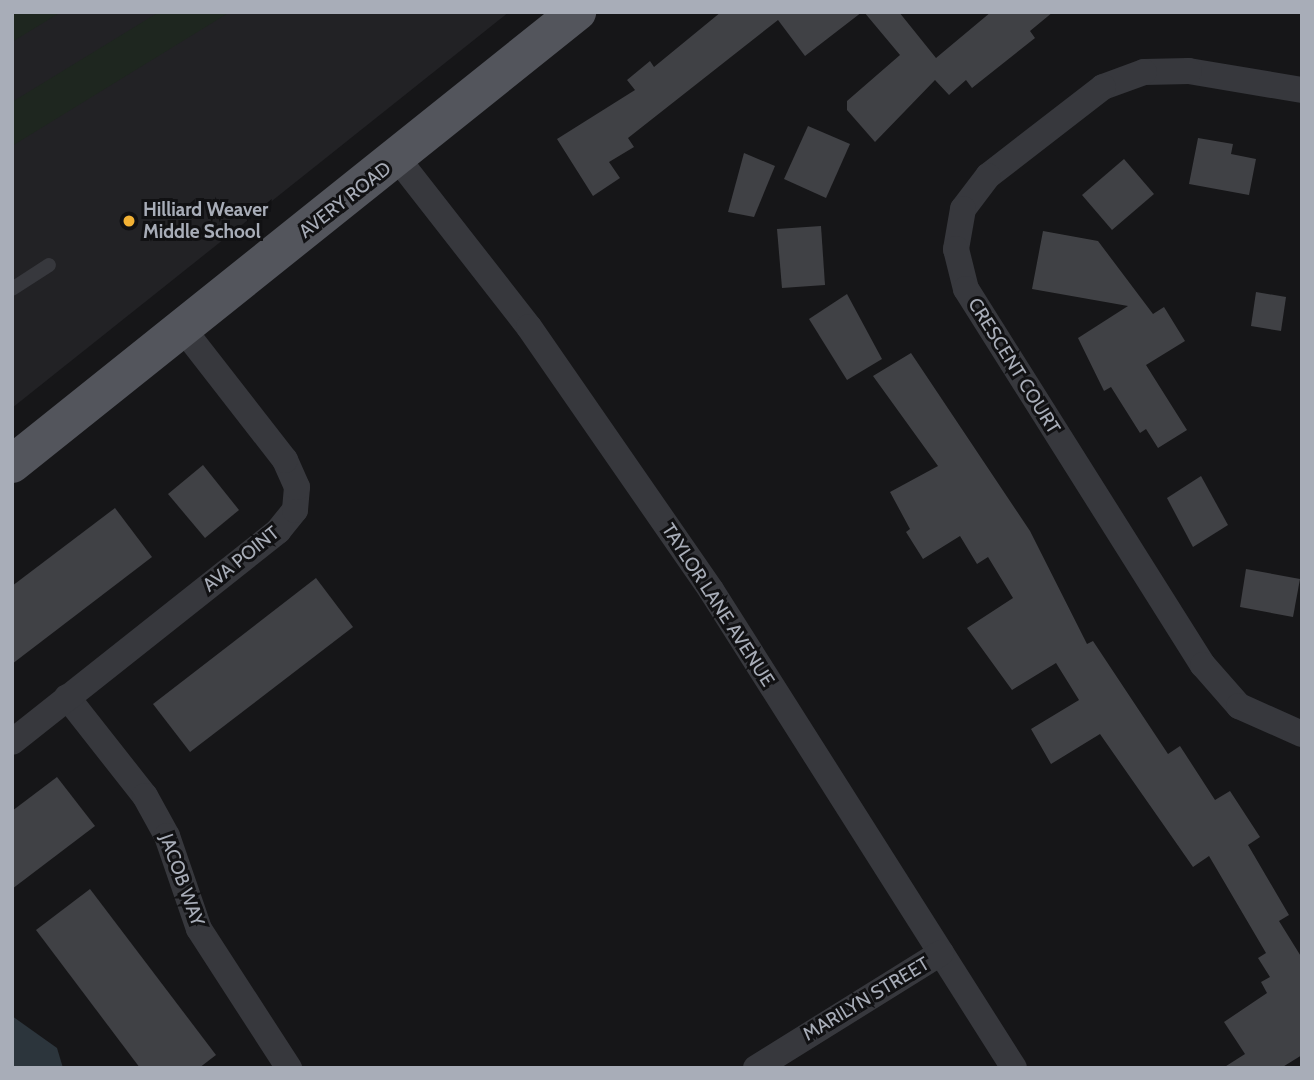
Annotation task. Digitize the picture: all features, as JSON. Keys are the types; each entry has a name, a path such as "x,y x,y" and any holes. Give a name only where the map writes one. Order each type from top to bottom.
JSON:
{"main road":[{"name":"AVERY ROAD","path":"12,464 577,12"}],"street":[{"name":"CRESCENT COURT","path":"1302,90 1189,71 1144,72 1103,88 988,176 964,209 956,249 966,289 1203,665 1239,706 1302,734"},
{"name":"TAYLOR LANE AVENUE","path":"397,158 529,327 711,590 1014,1068"},
{"name":"AVA POINT","path":"12,742 278,531 295,510 297,487 285,460 183,329"},
{"name":"JACOB WAY","path":"68,697 145,796 167,836 198,929 289,1068"},
{"name":"MARILYN STREET","path":"757,1068 941,953"}],"lane":[{"path":"12,289 49,265"}],"shaded area":[{"name":"Hilliard Weaver Middle School","path":"12,12 509,12 12,408"},
{"path":"12,12 61,12 12,42"},
{"path":"159,12 230,12 12,146 12,102"},
{"path":"12,1016 57,1048 63,1068 12,1068"}],"building":[{"path":"721,12 862,12 805,56 778,20 628,138 634,147 609,162 620,178 593,196 557,139 635,90 627,80 650,61 654,67"},
{"path":"864,12 899,12 936,58 991,12 1053,12 1030,31 1035,38 972,88 966,80 949,95 935,80 875,142 847,110 847,101 900,55"},
{"path":"808,126 850,144 826,198 784,179"},
{"path":"1198,138 1233,144 1231,154 1256,159 1249,195 1189,184"},
{"path":"744,153 775,166 754,217 728,212"},
{"path":"1124,159 1154,194 1112,230 1082,195"},
{"path":"821,226 825,285 782,288 777,229"},
{"path":"1043,231 1098,241 1153,314 1164,307 1185,341 1146,365 1187,430 1158,448 1146,429 1140,433 1111,387 1104,391 1078,338 1128,306 1032,289"},
{"path":"1256,292 1286,297 1281,331 1251,326"},
{"path":"847,294 882,359 847,380 809,319"},
{"path":"911,353 1030,531 1087,644 1093,641 1168,754 1180,746 1215,800 1230,791 1260,837 1248,845 1289,915 1279,921 1302,958 1302,1055 1281,1068 1223,1068 1245,1054 1224,1022 1267,993 1261,982 1270,977 1258,958 1266,953 1209,856 1193,867 1100,734 1051,764 1031,729 1079,700 1056,663 1012,690 967,628 1013,598 988,557 977,564 960,536 923,559 906,532 910,529 890,492 938,466 873,376"},
{"path":"203,465 239,510 205,538 168,494"},
{"path":"1201,476 1228,525 1193,547 1167,498"},
{"path":"115,508 152,557 12,664 12,586"},
{"path":"1246,569 1300,579 1293,617 1240,607"},
{"path":"316,578 353,627 190,752 153,704"},
{"path":"57,777 95,826 12,889 12,811"},
{"path":"90,889 216,1055 199,1068 140,1068 36,930"}],"place":[{"name":"Hilliard Weaver Middle School","path":"129,221"}]}
